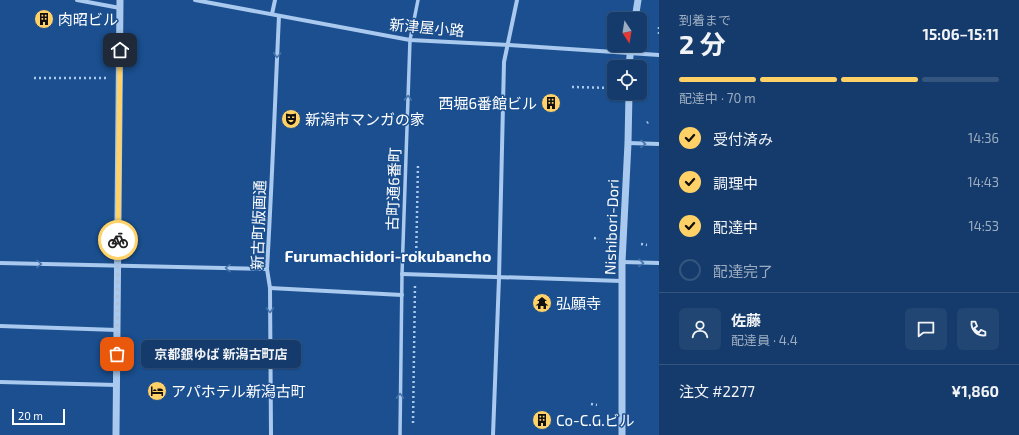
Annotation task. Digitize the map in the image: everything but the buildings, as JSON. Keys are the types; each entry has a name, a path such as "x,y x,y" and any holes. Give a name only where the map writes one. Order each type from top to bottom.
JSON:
{"street":[{"path":"77,0 120,8"},
{"path":"116,435 120,0"},
{"name":"新津屋小路","path":"195,0 410,40 659,55"},
{"path":"272,14 275,0"},
{"name":"古町通6番町","path":"400,435 402,274 410,40 418,0"},
{"path":"493,435 499,278 504,62 509,45 517,0"},
{"path":"636,12 638,0"},
{"name":"新古町版画通","path":"271,435 270,288 267,269 275,132 279,16"},
{"path":"630,54 630,60"},
{"name":"Nishibori-Dori","path":"622,435 622,262 629,100"},
{"path":"628,143 659,144"},
{"path":"622,262 659,263"},
{"path":"0,263 267,269"},
{"path":"402,274 622,281"},
{"path":"270,288 402,295"},
{"path":"0,326 117,330"},
{"path":"0,382 117,385"}],"path":[{"path":"659,27 659,34"},
{"path":"34,78 120,78"},
{"path":"572,88 607,88"},
{"path":"412,427 418,164"},
{"path":"594,238 599,239"},
{"path":"641,244 647,244"},
{"path":"591,404 597,405"}],"way so far":[{"path":"117,354 118,240"}],"place":[{"name":"肉昭ビル","path":"44,19"},
{"name":"西堀6番館ビル","path":"551,103"},
{"name":"新潟市マンガの家","path":"291,119"},
{"name":"弘願寺","path":"542,303"},
{"name":"京都銀ゆば 新潟古町店","path":"117,354"},
{"name":"アパホテル新潟古町","path":"157,391"},
{"name":"Co-C.G.ビル","path":"542,420"}],"district":[{"name":"Furumachidori-rokubancho","path":"388,255"}],"route":[{"path":"118,240 120,50"}]}
